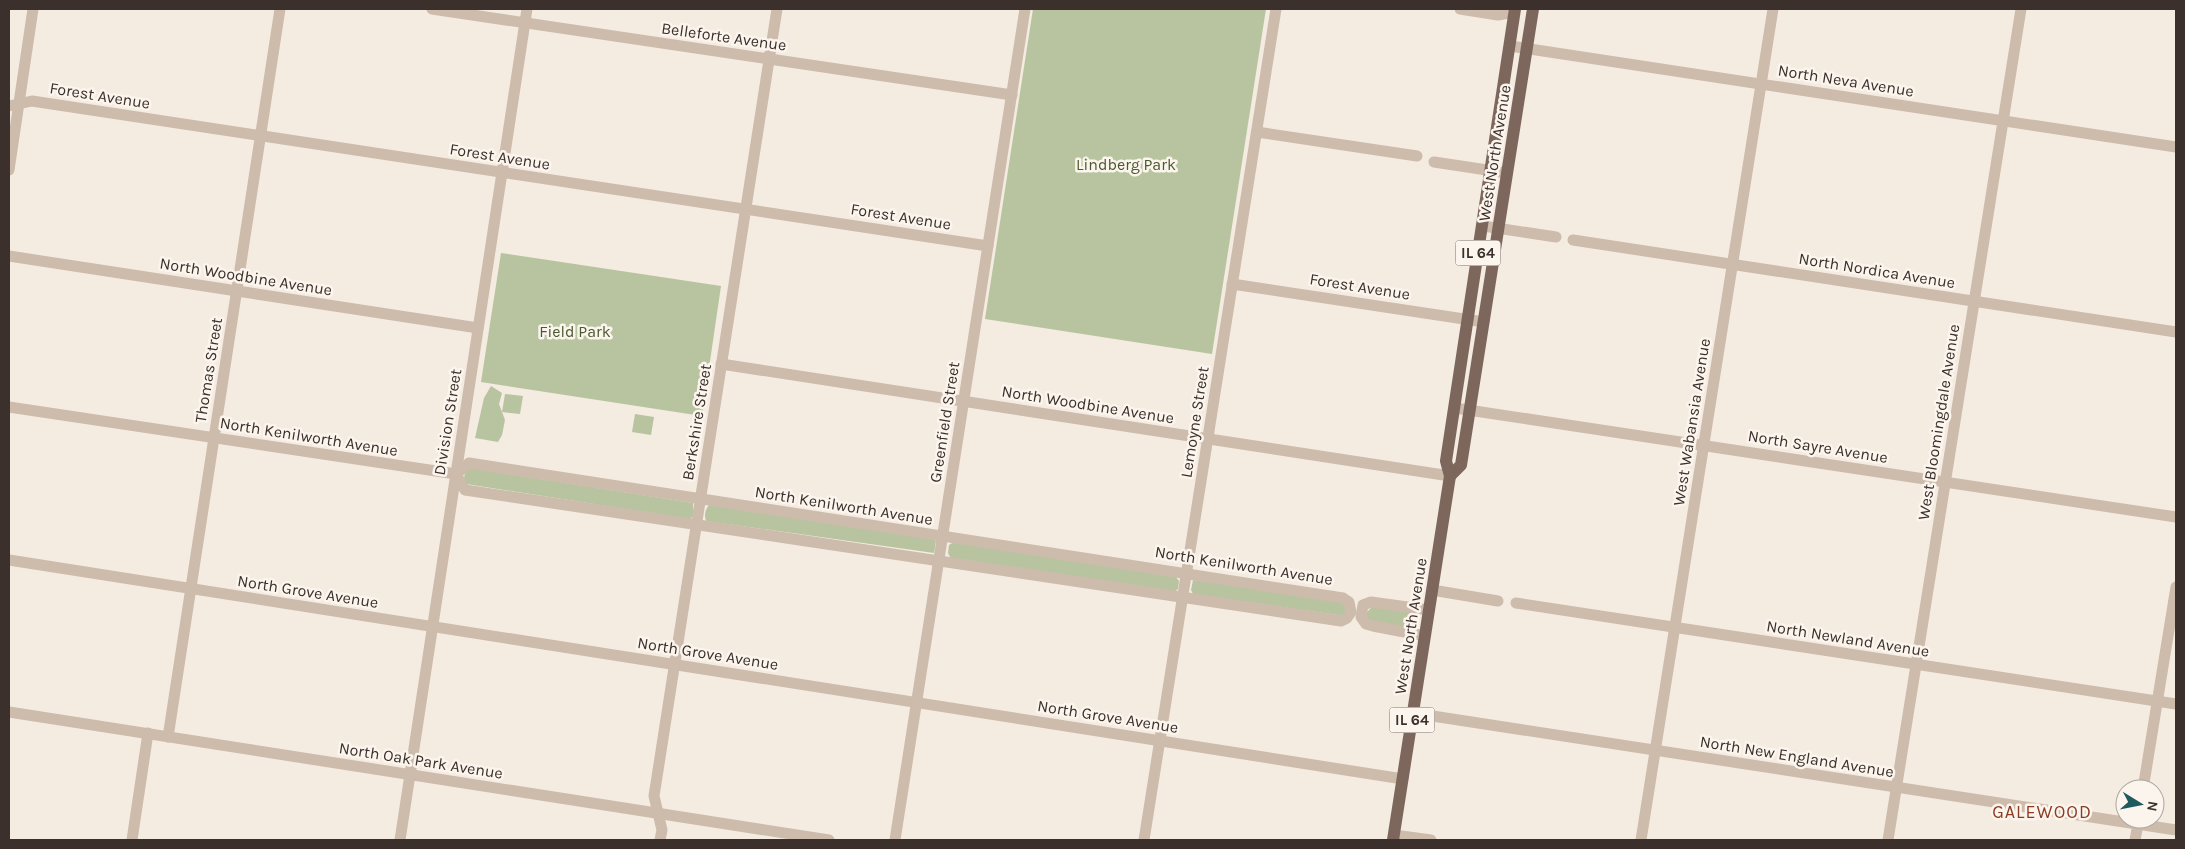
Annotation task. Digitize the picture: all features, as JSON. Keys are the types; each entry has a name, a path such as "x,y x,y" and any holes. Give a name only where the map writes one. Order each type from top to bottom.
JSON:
{"main road":[{"name":"West North Avenue","path":"1450,476 1461,465 1533,9"},
{"name":"West North Avenue","path":"1394,837 1450,476 1446,461 1514,15"}],"street":[{"path":"9,170 14,105 33,9"},
{"name":"Thomas Street","path":"168,736 280,9"},
{"name":"Belleforte Avenue","path":"432,9 1012,95"},
{"name":"Division Street","path":"400,840 527,9"},
{"name":"Berkshire Street","path":"660,840 662,830 654,796 777,9"},
{"name":"Greenfield Street","path":"895,840 1026,9"},
{"name":"Lemoyne Street","path":"1144,840 1276,9"},
{"path":"1460,9 1498,15 1514,15"},
{"name":"West Wabansia Avenue","path":"1641,840 1773,9"},
{"name":"West Bloomingdale Avenue","path":"1888,840 2021,9"},
{"name":"North Neva Avenue","path":"1510,46 2176,146"},
{"name":"Forest Avenue","path":"14,105 32,101 988,246"},
{"path":"1257,132 1417,156"},
{"path":"1434,162 1507,173"},
{"path":"1482,226 1556,237"},
{"name":"North Nordica Avenue","path":"1573,240 2176,332"},
{"name":"North Woodbine Avenue","path":"9,256 478,328"},
{"name":"Forest Avenue","path":"1232,284 1484,322"},
{"name":"North Woodbine Avenue","path":"721,364 1450,476"},
{"name":"North Kenilworth Avenue","path":"9,407 456,474 470,463 1186,572 1343,598 1349,602 1351,612 1347,618 1341,621 465,490 456,474"},
{"name":"North Sayre Avenue","path":"1455,408 2176,517"},
{"name":"North Grove Avenue","path":"9,560 1403,779"},
{"path":"2145,779 2176,587"},
{"path":"1432,590 1498,601"},
{"path":"1425,636 1366,624 1361,617 1363,605 1371,602 1429,610"},
{"name":"North Newland Avenue","path":"1516,603 2176,704"},
{"name":"North Oak Park Avenue","path":"9,712 829,840"},
{"name":"North New England Avenue","path":"1413,713 2115,819"},
{"path":"132,840 148,734"},
{"path":"1394,837 1431,840"}],"green space":[{"name":"Lindberg Park","path":"1033,9 1266,9 1212,354 985,319"},
{"name":"Field Park","path":"501,253 721,286 702,416 481,382"},
{"path":"491,386 502,393 499,404 505,420 502,435 498,442 475,438 484,398"},
{"path":"505,394 523,396 520,414 502,412"},
{"path":"635,414 654,417 651,435 632,432"},
{"path":"469,468 693,503 693,516 690,519 466,484 464,479 465,471"},
{"path":"709,505 933,539 936,541 934,553 706,521 705,513"},
{"path":"954,542 1175,576 1179,581 1178,589 1174,592 951,559 948,553 949,545"},
{"path":"1193,580 1343,601 1347,605 1344,616 1193,594 1191,590"},
{"path":"1373,606 1412,612 1417,615 1416,624 1409,630 1368,620 1366,613"}],"district":[{"name":"GALEWOOD","path":"2042,812"}]}
